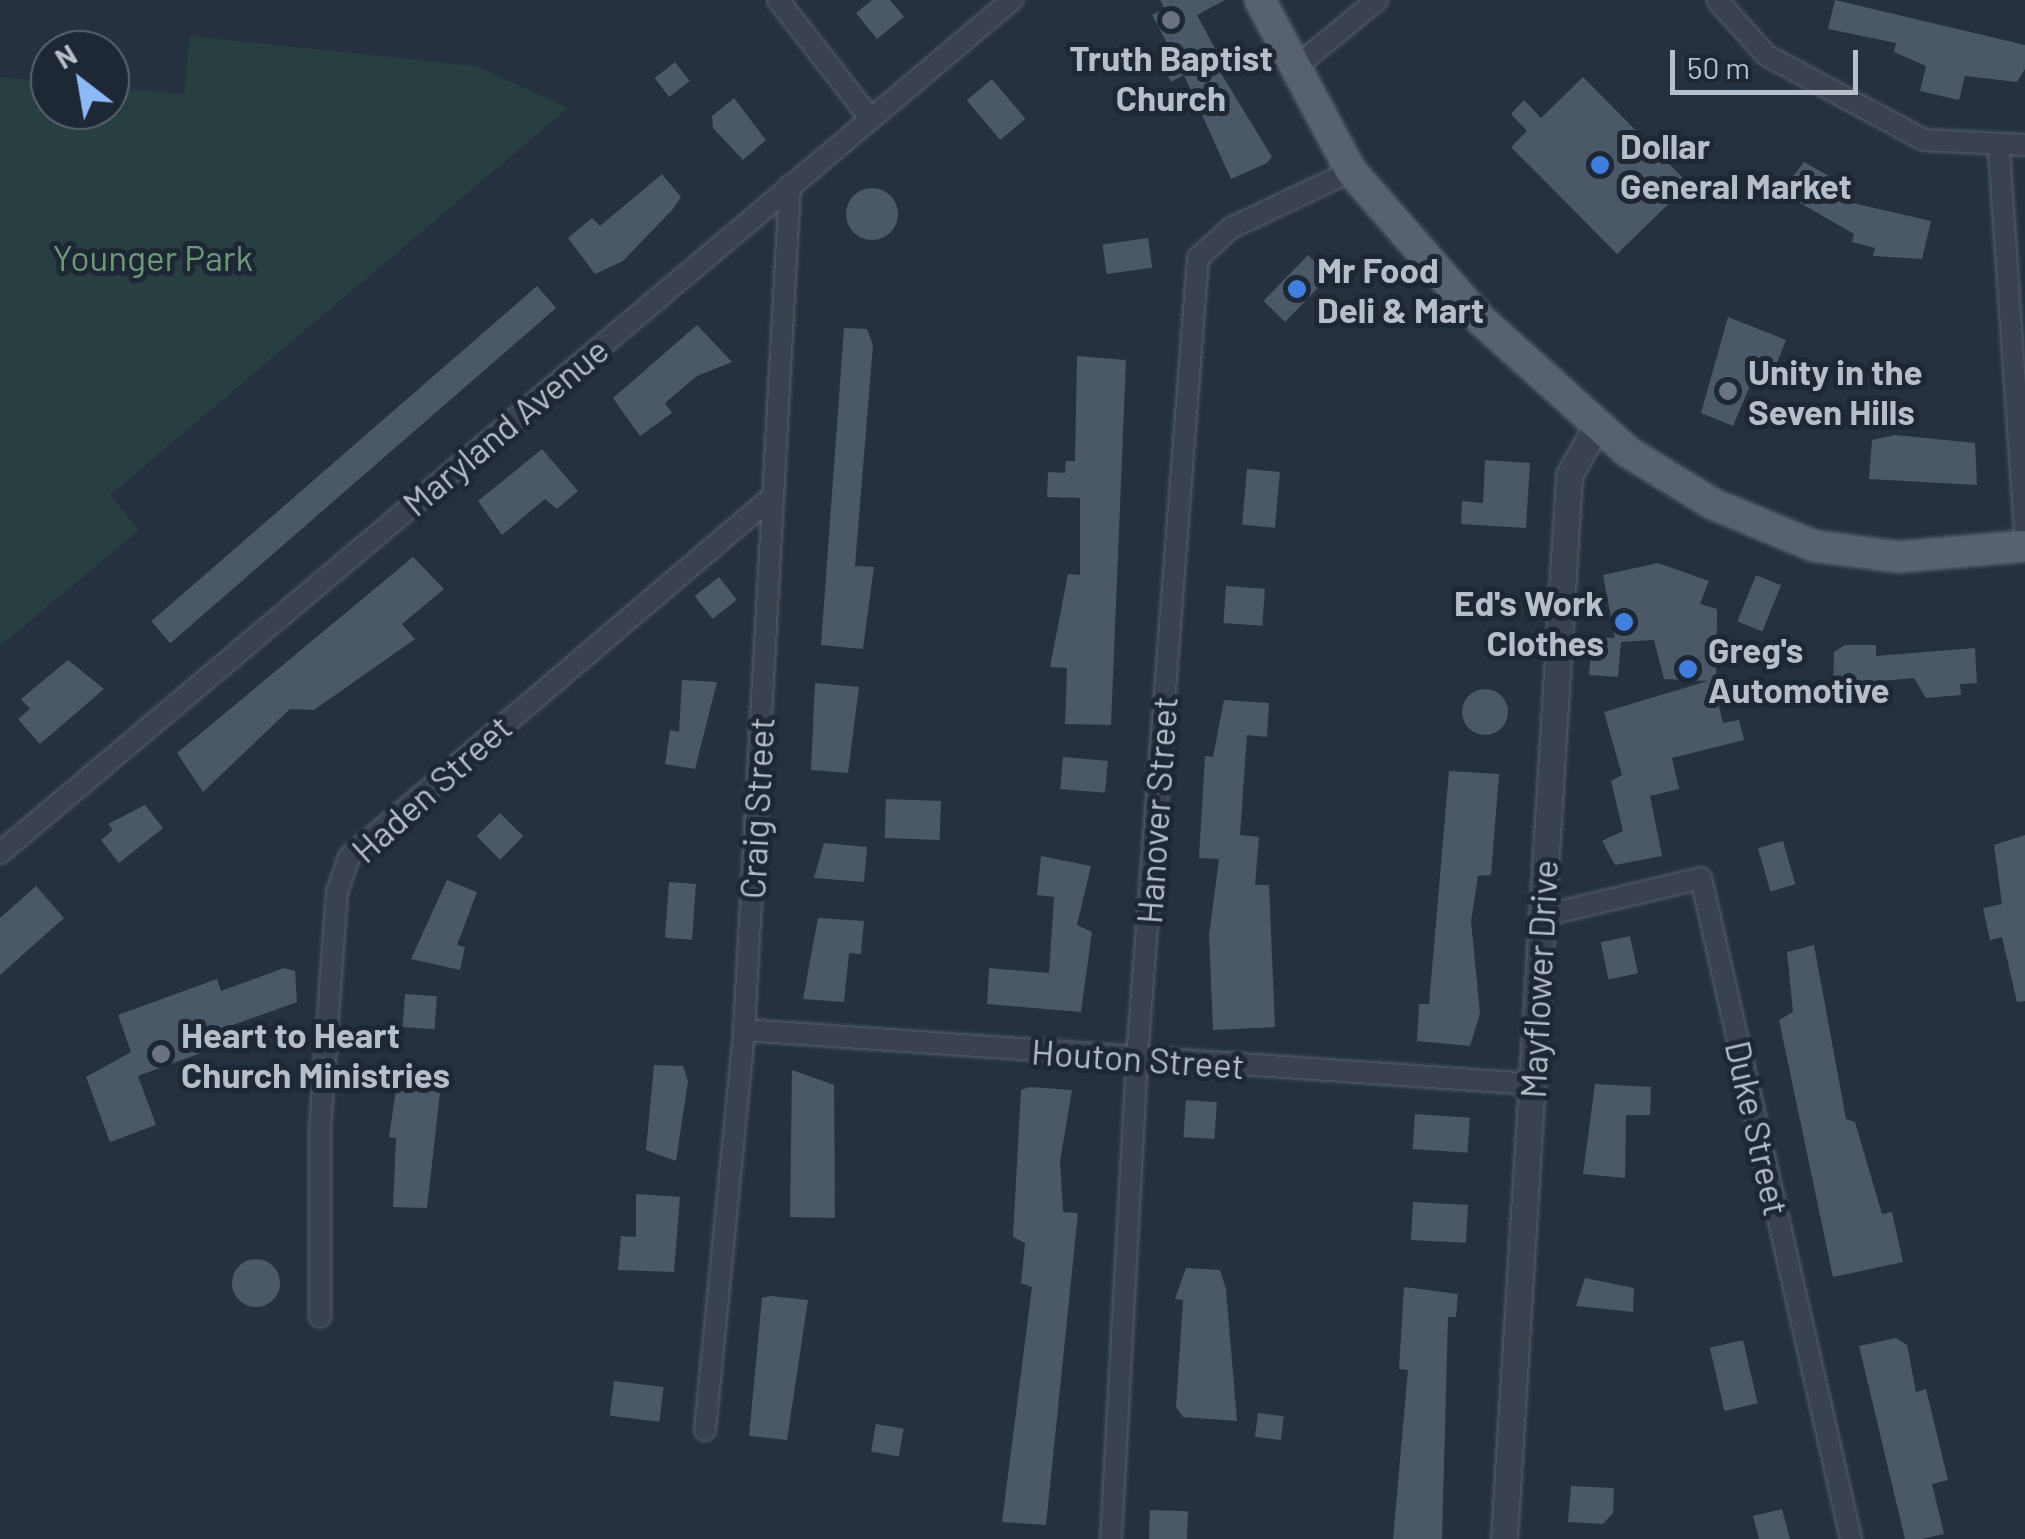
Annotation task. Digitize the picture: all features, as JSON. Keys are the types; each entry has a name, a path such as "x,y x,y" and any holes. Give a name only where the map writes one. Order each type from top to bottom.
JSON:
{"main road":[{"path":"1260,0 1351,171 1481,320 1596,427 1713,504 1814,546 1946,557 2025,546"}],"street":[{"path":"778,0 870,118"},
{"name":"Maryland Avenue","path":"0,853 1012,0"},
{"path":"1297,66 1377,0"},
{"path":"1716,0 1766,54 1842,101 1924,140 1999,150 2025,145"},
{"path":"1999,150 2025,536"},
{"name":"Hanover Street","path":"1111,1539 1136,1058 1198,258 1231,228 1351,171"},
{"name":"Craig Street","path":"705,1430 744,1030 790,185"},
{"name":"Mayflower Drive","path":"1504,1539 1569,475 1596,427"},
{"name":"Haden Street","path":"320,1317 320,1129 338,892 349,857 773,496"},
{"name":"Duke Street","path":"1542,916 1701,878 1852,1539"},
{"name":"Houton Street","path":"744,1030 1532,1084"}],"green space":[{"name":"Younger Park","path":"190,36 476,66 568,108 110,495 139,530 0,646 0,77 30,80 30,130 130,130 130,89 184,94"}],"building":[{"path":"872,0 890,0 904,17 877,39 856,13"},
{"path":"1160,0 1225,0 1197,15 1218,54 1211,57 1272,157 1267,163 1231,179 1184,75 1171,82 1160,61 1167,43 1152,15 1165,9"},
{"path":"1835,0 2025,45 2025,69 2017,82 1965,76 1959,100 1920,91 1926,66 1894,52 1896,43 1828,29"},
{"path":"675,62 690,81 669,97 655,78"},
{"name":"Dollar General Market","path":"1583,77 1689,184 1617,254 1511,147 1527,131 1511,114 1524,100 1541,118"},
{"path":"992,79 1025,119 1000,140 967,100"},
{"path":"734,98 766,140 743,160 713,128 712,116"},
{"path":"1804,162 1843,184 1835,199 1931,221 1922,259 1873,256 1875,248 1852,242 1854,234 1781,192"},
{"path":"662,174 681,197 673,209 623,261 595,274 568,238 592,218 600,226"},
{"path":"872,188 891,195 898,214 891,233 872,240 853,233 846,214 853,195"},
{"path":"1148,238 1152,268 1107,274 1102,244"},
{"name":"Mr Food Deli & Mart","path":"1308,255 1330,276 1285,322 1264,301"},
{"path":"537,286 556,308 170,643 151,621"},
{"name":"Unity in the Seven Hills","path":"1728,317 1786,340 1774,370 1759,364 1733,426 1701,413"},
{"path":"697,325 732,362 697,376 665,403 672,413 640,436 613,398"},
{"path":"844,328 867,329 873,345 855,566 874,567 863,649 821,645"},
{"path":"1077,356 1126,360 1111,725 1065,724 1067,668 1050,667 1068,574 1080,575 1080,498 1047,497 1048,472 1065,473 1066,461 1075,461"},
{"path":"1895,435 1975,443 1977,485 1869,479 1872,440"},
{"path":"542,449 578,491 557,509 545,499 502,535 478,501"},
{"path":"1485,460 1530,463 1526,528 1461,524 1462,501 1483,503"},
{"path":"1247,469 1280,472 1275,528 1242,525"},
{"path":"413,557 444,589 402,624 415,639 314,710 290,709 203,792 177,753"},
{"path":"1658,563 1709,581 1700,604 1717,609 1716,694 1723,723 1739,720 1744,740 1672,758 1679,789 1650,796 1662,856 1615,865 1602,841 1623,831 1611,781 1622,775 1604,712 1708,681 1664,679 1654,640 1621,642 1618,677 1589,675 1592,637 1615,638 1603,575"},
{"path":"1756,575 1781,585 1762,631 1737,621"},
{"path":"719,577 737,600 712,619 695,596"},
{"path":"1226,586 1265,589 1262,626 1223,623"},
{"path":"1845,645 1876,645 1876,656 1975,648 1977,683 1960,684 1961,695 1926,698 1914,678 1833,685 1834,652"},
{"path":"68,660 104,689 40,744 18,719 30,709 21,699"},
{"path":"682,680 717,682 695,769 665,764 670,730 679,732"},
{"path":"815,683 859,687 848,773 811,770"},
{"path":"1485,689 1501,696 1508,712 1501,728 1485,735 1469,728 1462,712 1469,696"},
{"path":"1224,700 1269,703 1267,737 1247,735 1240,835 1259,837 1255,885 1269,885 1275,1027 1213,1030 1209,935 1219,859 1199,858 1205,756 1213,757"},
{"path":"1063,757 1108,761 1105,793 1060,789"},
{"path":"1449,771 1499,774 1491,875 1478,876 1471,921 1480,1013 1470,1046 1417,1041 1419,1004 1429,1004"},
{"path":"886,799 941,801 940,840 885,838"},
{"path":"145,805 163,828 119,863 101,840 113,830 108,824"},
{"path":"500,813 523,836 500,860 477,836"},
{"path":"2025,835 2025,1001 2017,1002 2002,937 1990,940 1983,908 2002,904 1994,845"},
{"path":"1783,841 1795,884 1770,891 1758,848"},
{"path":"824,843 867,847 864,882 814,878"},
{"path":"1041,856 1091,866 1077,925 1092,932 1081,1012 987,1004 989,968 1049,973 1054,897 1037,895"},
{"path":"447,880 477,892 457,945 465,947 460,970 411,959"},
{"path":"669,882 696,884 692,940 665,938"},
{"path":"36,886 64,918 0,975 0,918"},
{"path":"818,918 864,921 861,954 849,953 844,1002 803,999"},
{"path":"1630,936 1638,973 1609,979 1601,942"},
{"path":"1814,945 1846,1119 1855,1122 1882,1214 1892,1212 1903,1262 1833,1277 1779,1020 1793,1012 1787,952"},
{"name":"Heart to Heart Church Ministries","path":"284,968 295,971 297,1002 233,1025 239,1039 138,1076 156,1125 110,1142 86,1077 131,1052 118,1015 217,979 221,991"},
{"path":"405,994 437,996 435,1029 403,1027"},
{"path":"654,1065 683,1066 688,1081 676,1161 646,1150"},
{"path":"399,1069 434,1073 441,1084 427,1208 393,1207 396,1138 389,1137"},
{"path":"792,1070 834,1085 835,1218 790,1217"},
{"path":"1595,1084 1651,1087 1650,1115 1626,1115 1625,1178 1583,1174"},
{"path":"1021,1090 1072,1090 1060,1161 1063,1212 1078,1213 1046,1525 1002,1522 1032,1287 1021,1283 1025,1243 1013,1237"},
{"path":"1186,1100 1217,1102 1214,1139 1183,1137"},
{"path":"1415,1114 1470,1118 1467,1153 1413,1149"},
{"path":"636,1194 680,1197 674,1272 618,1270 621,1236 636,1237"},
{"path":"1413,1202 1468,1205 1466,1243 1411,1240"},
{"path":"256,1259 273,1266 280,1283 273,1300 256,1307 239,1300 232,1283 239,1266"},
{"path":"1186,1268 1220,1270 1226,1289 1237,1421 1183,1417 1176,1407 1183,1300 1175,1299"},
{"path":"1585,1278 1634,1288 1633,1312 1576,1306"},
{"path":"1404,1287 1458,1294 1456,1317 1448,1317 1442,1539 1393,1539 1408,1370 1399,1369"},
{"path":"762,1298 808,1300 787,1440 749,1436"},
{"path":"1896,1338 1907,1345 1916,1392 1926,1389 1948,1480 1932,1484 1944,1534 1922,1539 1905,1539 1859,1346"},
{"path":"1743,1340 1758,1403 1724,1411 1710,1348"},
{"path":"614,1381 664,1387 659,1422 610,1416"},
{"path":"1258,1413 1284,1416 1281,1440 1255,1437"},
{"path":"876,1424 904,1429 899,1456 871,1452"},
{"path":"1571,1486 1614,1488 1613,1513 1603,1524 1568,1522"},
{"path":"1782,1509 1790,1539 1759,1539 1753,1516"},
{"path":"1150,1510 1188,1511 1187,1539 1149,1539"}],"place":[{"name":"Truth Baptist Church","path":"1171,20"},
{"name":"Dollar General Market","path":"1600,165"},
{"name":"Mr Food Deli & Mart","path":"1297,289"},
{"name":"Unity in the Seven Hills","path":"1728,391"},
{"name":"Ed's Work Clothes","path":"1624,622"},
{"name":"Greg's Automotive","path":"1688,669"},
{"name":"Heart to Heart Church Ministries","path":"161,1054"}]}
